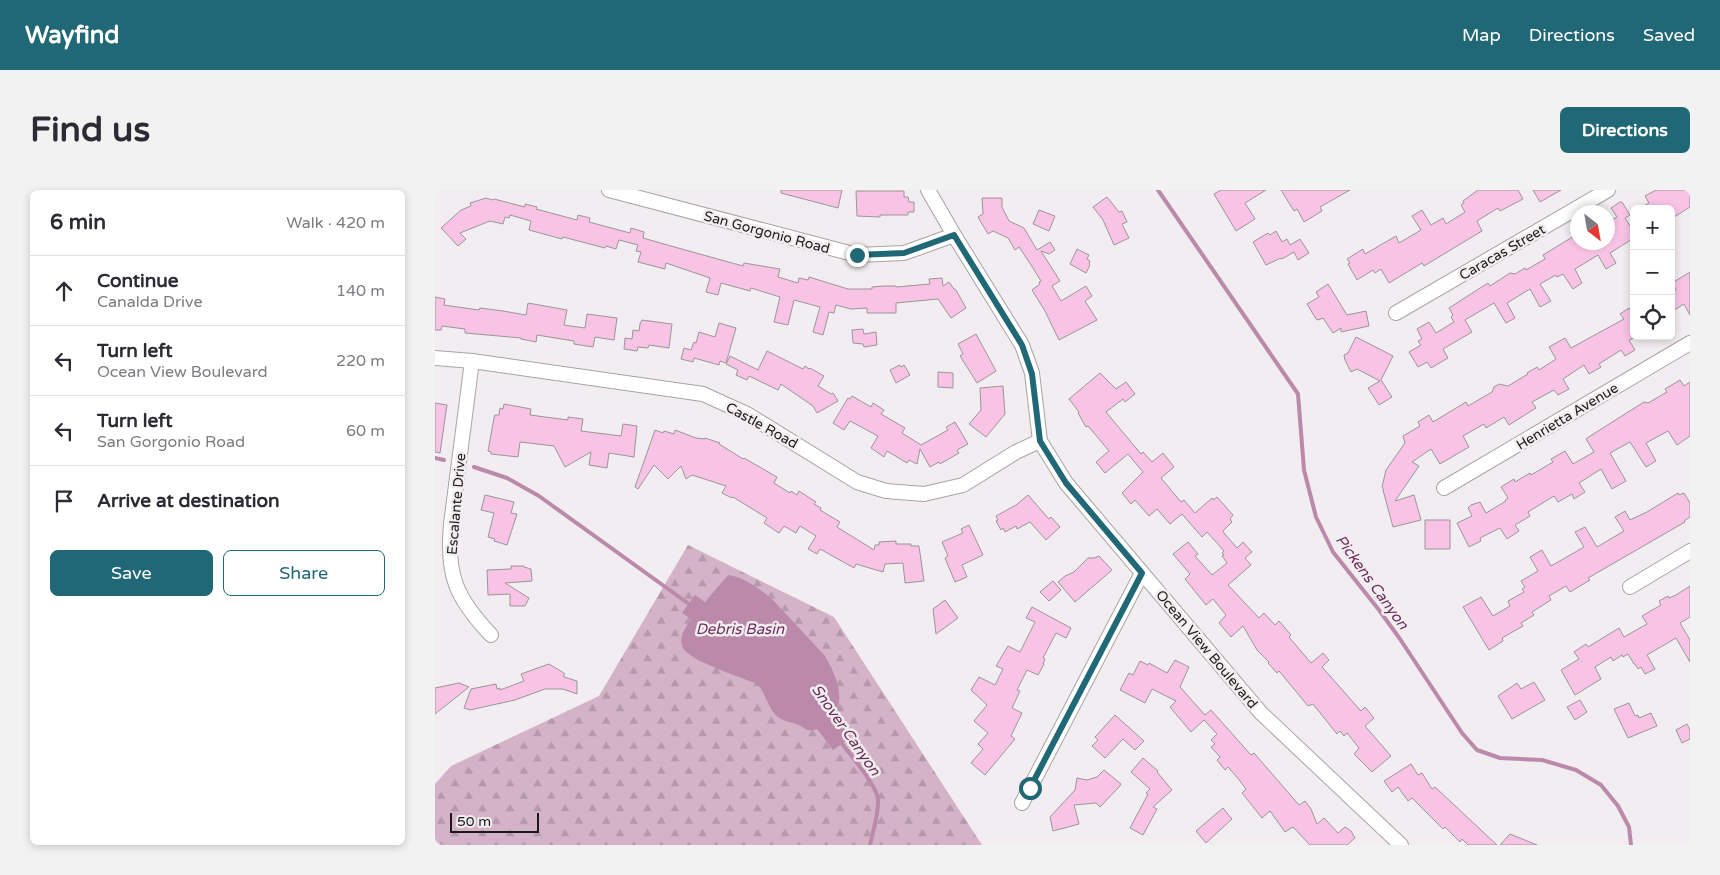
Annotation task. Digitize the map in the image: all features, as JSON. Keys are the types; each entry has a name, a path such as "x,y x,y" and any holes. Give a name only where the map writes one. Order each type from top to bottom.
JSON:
{"street":[{"name":"San Gorgonio Road","path":"609,190 857,255 904,253 954,235"},
{"name":"Ocean View Boulevard","path":"928,190 1022,345 1032,374 1040,441 1066,483 1261,713 1401,845"},
{"name":"Caracas Street","path":"1396,313 1608,190"},
{"name":"Henrietta Avenue","path":"1444,488 1690,343"},
{"name":"Castle Road","path":"435,358 472,361 703,394 747,414 857,482 886,490 923,494 963,485 1017,452 1040,441"},
{"name":"Escalante Drive","path":"472,361 449,543 452,575 457,588 472,615 491,635"},
{"path":"1630,587 1690,551"},
{"path":"1022,804 1142,573"}],"green space":[{"path":"688,545 834,617 982,845 435,845 435,784 451,766 599,696"}],"water":[{"name":"Debris Basin","path":"728,575 746,581 773,600 825,656 838,686 839,701 835,716 851,737 833,750 817,729 808,730 777,716 757,684 705,663 695,658 683,648 682,636 691,619 682,613 695,595 705,602"}],"building":[{"path":"781,190 842,190 838,208 781,193"},
{"path":"1221,190 1266,190 1245,203 1255,219 1236,231 1214,194"},
{"path":"1281,190 1350,190 1320,207 1322,211 1304,222 1297,209 1294,211"},
{"path":"1478,190 1518,190 1523,199 1500,211 1498,208 1477,221 1482,231 1424,266 1422,263 1389,283 1381,269 1375,273 1373,270 1357,280 1347,259 1363,249 1365,254 1396,236 1399,243 1421,230 1412,216 1422,210 1431,225 1443,218 1446,224 1465,212 1461,205 1464,203 1463,201"},
{"path":"1533,190 1561,190 1540,202"},
{"path":"1656,190 1690,190 1690,207 1675,216 1675,205 1646,205 1649,203 1645,196"},
{"path":"856,191 904,191 904,197 908,197 909,202 914,202 914,212 908,212 908,215 880,215 880,217 857,216"},
{"path":"1107,197 1119,212 1122,211 1127,222 1122,224 1129,238 1114,245 1103,220 1093,207"},
{"path":"486,198 525,207 525,204 537,207 536,209 577,220 578,215 590,218 589,222 630,233 631,228 644,232 643,238 743,266 744,263 780,269 778,277 798,283 799,278 808,280 809,277 848,289 872,289 872,287 930,284 929,279 942,278 943,286 949,282 966,308 951,318 938,299 896,303 896,313 867,313 867,308 851,309 836,305 834,313 829,312 823,335 813,332 820,307 794,300 788,325 774,322 780,297 751,288 750,291 721,283 718,295 706,292 710,278 666,263 665,269 638,262 641,252 636,251 638,245 619,240 616,249 563,237 562,239 529,230 531,221 510,215 509,218 505,217 503,224 490,221 460,233 466,239 458,246 441,228 461,210 471,206 470,203"},
{"path":"982,198 1002,198 1002,207 1009,221 1024,228 1037,250 1050,242 1055,250 1049,254 1041,251 1060,281 1052,286 1061,301 1086,286 1092,296 1085,301 1097,320 1059,340 1032,290 1041,281 1031,265 1019,247 1015,250 1008,238 993,231 988,234 978,217 983,214"},
{"path":"1622,202 1630,215 1625,218 1630,226 1630,240 1615,250 1615,218 1617,217 1615,205"},
{"path":"1039,210 1055,216 1049,231 1033,224"},
{"path":"1276,231 1282,242 1287,239 1290,245 1300,239 1309,253 1298,260 1294,252 1266,265 1253,242 1268,233 1270,235"},
{"path":"1570,238 1570,250 1615,250 1610,253 1616,263 1606,269 1598,255 1575,269 1582,283 1573,289 1563,274 1557,277 1556,275 1540,284 1551,301 1540,307 1530,289 1507,303 1515,318 1506,323 1494,303 1465,320 1472,332 1443,349 1448,358 1431,368 1427,362 1418,367 1409,352 1421,345 1418,341 1422,339 1417,329 1429,322 1436,333 1454,322 1449,308 1488,283 1490,286 1510,273 1515,274 1525,268 1526,270 1545,259 1543,255"},
{"path":"1077,249 1089,255 1087,259 1090,261 1090,265 1086,273 1070,264"},
{"path":"1690,272 1690,315 1684,304 1675,310 1675,281"},
{"path":"1328,284 1347,315 1366,311 1369,326 1341,332 1341,328 1333,333 1323,318 1316,319 1307,304 1319,297 1316,292"},
{"path":"435,297 445,299 444,305 526,315 528,303 567,310 564,325 585,328 587,314 617,318 614,340 595,337 593,347 574,344 574,341 537,335 536,342 521,338 465,333 465,329 442,326 441,330 435,330"},
{"path":"1629,308 1630,310 1629,340 1635,350 1625,356 1621,350 1599,364 1601,367 1589,374 1584,365 1563,379 1569,389 1558,395 1554,390 1532,402 1536,408 1509,425 1504,417 1486,428 1484,424 1463,436 1469,447 1440,464 1431,449 1412,462 1419,466 1395,501 1414,495 1421,520 1393,527 1382,487 1386,470 1405,443 1403,436 1420,426 1418,422 1429,415 1433,422 1466,402 1468,406 1492,392 1494,387 1499,384 1508,386 1537,367 1539,370 1556,359 1549,347 1565,338 1571,348 1624,319 1620,314"},
{"path":"642,320 672,324 669,348 649,345 648,348 638,347 637,351 624,349 625,338 632,339 633,330 639,331"},
{"path":"719,323 736,328 726,363 720,361 719,365 694,358 693,362 681,359 684,348 691,350 694,342 696,343 699,332 715,337"},
{"path":"863,329 864,334 876,332 877,345 864,347 863,344 853,343 852,330"},
{"path":"976,334 996,371 977,383 960,356 963,354 958,344"},
{"path":"1356,337 1393,356 1381,380 1392,397 1379,405 1368,388 1380,381 1357,369 1351,372 1345,360 1344,355 1348,353"},
{"path":"767,351 803,369 805,366 824,376 818,386 831,394 833,393 838,401 817,413 813,406 781,384 778,390 749,376 747,380 736,375 738,370 726,364 730,356 758,370"},
{"path":"900,365 901,367 904,365 910,375 896,383 890,370"},
{"path":"938,372 953,373 953,388 938,387"},
{"path":"1100,373 1116,389 1126,382 1135,394 1125,402 1123,399 1106,412 1141,454 1143,452 1152,462 1163,453 1174,467 1161,478 1181,502 1184,500 1195,513 1212,498 1213,500 1217,497 1233,515 1230,519 1232,522 1223,531 1224,533 1237,548 1243,542 1252,552 1245,558 1251,565 1228,585 1259,618 1264,613 1275,625 1279,621 1291,635 1289,637 1311,663 1323,653 1329,660 1322,667 1361,711 1365,707 1374,718 1365,726 1391,756 1372,772 1354,754 1359,748 1347,733 1344,736 1340,731 1337,734 1313,704 1308,706 1279,671 1277,673 1257,650 1243,626 1231,637 1219,623 1226,615 1213,599 1206,605 1185,579 1190,574 1173,554 1188,542 1198,554 1195,556 1212,575 1227,563 1222,556 1224,551 1207,532 1202,537 1182,514 1170,524 1157,509 1149,516 1135,500 1131,504 1122,493 1143,472 1128,454 1105,473 1096,462 1109,451 1088,426 1086,427 1079,412 1069,399"},
{"path":"1680,380 1684,386 1690,382 1690,436 1677,445 1668,431 1646,443 1656,461 1646,467 1630,442 1610,453 1626,481 1612,489 1601,469 1579,483 1585,492 1574,499 1572,494 1558,502 1554,496 1528,512 1530,516 1515,525 1519,531 1507,539 1500,528 1480,538 1481,541 1469,547 1457,523 1472,516 1468,508 1471,505 1480,502 1486,513 1506,501 1508,498 1501,487 1514,479 1515,482 1530,473 1531,475 1553,462 1551,459 1565,451 1573,464 1594,452 1587,438 1644,402 1648,403 1667,392 1665,389"},
{"path":"1003,386 1005,414 986,437 969,424 981,410 980,388"},
{"path":"852,396 871,407 873,403 884,410 881,414 905,428 902,433 921,445 948,430 946,427 955,422 968,444 957,450 959,453 940,464 939,462 930,467 920,449 917,464 909,460 907,463 887,451 884,457 871,448 878,436 850,421 844,430 833,423 848,398 850,399"},
{"path":"435,403 447,405 440,453 435,452"},
{"path":"504,404 531,409 530,415 568,420 568,417 583,419 581,431 621,436 623,424 637,426 634,457 609,453 607,468 589,465 591,452 565,467 554,446 520,442 518,457 491,454 488,451 494,418 495,415 499,415 500,408 503,409"},
{"path":"655,430 674,434 675,430 696,438 705,438 720,443 743,459 777,477 774,483 790,493 791,491 797,495 799,491 816,502 814,504 821,508 820,510 840,522 837,527 874,550 875,545 879,545 879,542 896,541 896,544 919,546 924,581 905,583 903,563 885,564 883,572 856,564 854,568 820,549 817,554 808,549 816,536 800,526 796,533 784,526 779,533 764,523 767,518 733,497 722,493 726,486 692,475 686,479 681,466 668,479 654,465 638,489 635,487"},
{"path":"1678,493 1679,495 1684,493 1690,503 1690,517 1685,522 1588,578 1590,580 1570,592 1566,586 1549,596 1551,600 1532,612 1534,615 1521,623 1523,626 1502,638 1503,641 1489,650 1463,607 1481,597 1493,616 1510,606 1508,601 1524,592 1522,589 1525,587 1521,581 1538,571 1530,557 1542,550 1551,566 1584,547 1575,532 1585,527 1597,547 1624,531 1615,517 1625,511 1630,520"},
{"path":"485,495 514,502 511,513 517,514 507,545 488,537 494,513 481,510"},
{"path":"1028,495 1049,519 1051,517 1060,527 1046,540 1030,522 1017,529 1016,526 1005,532 1003,528 1001,530 996,521 998,520 996,516 1016,505"},
{"path":"1425,520 1450,520 1450,549 1425,549"},
{"path":"969,525 983,555 962,565 967,577 955,582 945,558 948,556 942,542 963,533 961,529"},
{"path":"1099,556 1112,570 1075,602 1058,582 1074,572 1088,558"},
{"path":"511,566 524,566 531,569 532,581 505,583 529,598 525,606 510,606 510,594 488,595 487,570 511,569"},
{"path":"1053,581 1061,590 1049,601 1040,592"},
{"path":"1690,586 1690,617 1680,623 1690,640 1690,662 1676,638 1647,655 1655,669 1645,674 1641,667 1638,669 1628,654 1623,657 1622,655 1613,661 1611,657 1595,667 1601,679 1575,695 1561,670 1579,659 1574,652 1586,644 1588,647 1619,628 1624,637 1647,624 1642,616 1661,605 1659,601 1668,596 1669,598 1676,595"},
{"path":"945,600 958,618 936,634 933,609"},
{"path":"1032,607 1071,628 1066,638 1056,633 1043,658 1045,659 1044,664 1038,675 1027,670 1017,690 1020,691 1012,708 1022,713 1011,736 1015,739 985,775 971,763 983,749 978,744 988,733 974,721 987,705 971,690 979,677 995,685 1003,669 996,666 1008,646 1020,652 1035,622 1026,618"},
{"path":"1175,660 1189,667 1180,687 1205,715 1211,710 1251,755 1254,753 1299,805 1305,801 1311,809 1317,824 1324,818 1338,833 1345,827 1351,831 1355,838 1347,845 1310,845 1293,827 1285,832 1270,811 1262,818 1242,793 1246,789 1240,781 1228,767 1225,770 1217,760 1220,757 1211,747 1215,744 1211,740 1217,734 1204,720 1191,732 1170,707 1176,701 1152,689 1145,703 1120,690 1129,673 1133,675 1140,661 1148,665 1149,663 1167,673"},
{"path":"549,664 564,673 564,677 577,681 577,694 563,689 545,689 515,700 470,710 464,708 471,689 496,684 497,689 500,688 500,690 524,681 521,674"},
{"path":"1534,682 1545,700 1512,719 1498,696 1517,683 1521,689"},
{"path":"459,683 469,687 435,714 435,688"},
{"path":"1580,700 1587,712 1575,720 1567,707"},
{"path":"1629,703 1635,716 1638,715 1639,718 1651,713 1657,726 1628,738 1614,709"},
{"path":"1115,715 1144,741 1135,750 1123,739 1105,758 1092,746 1098,740 1095,737"},
{"path":"1687,724 1690,730 1690,739 1682,743 1676,730"},
{"path":"1143,758 1158,771 1172,790 1153,807 1157,809 1143,835 1130,828 1148,794 1146,793 1150,789 1131,772"},
{"path":"1411,764 1418,775 1422,773 1432,789 1435,787 1497,845 1468,845 1462,839 1460,842 1445,827 1443,829 1412,798 1408,801 1398,787 1392,792 1384,781"},
{"path":"1104,770 1121,784 1119,787 1100,807 1096,803 1074,805 1079,824 1053,831 1050,817 1075,790 1077,778 1087,780 1097,777"},
{"path":"1223,808 1232,819 1206,843 1196,831"},
{"path":"1510,834 1537,845 1500,845"}],"waterway":[{"name":"Pickens Canyon","path":"1158,190 1298,394 1304,470 1316,517 1333,552 1400,639 1462,733 1477,750 1500,758 1542,760 1576,770 1601,785 1618,806 1629,827 1631,845"},
{"path":"435,458 444,460"},
{"path":"474,467 507,478 539,496 689,604"},
{"name":"Snover Canyon","path":"839,740 872,785 878,799 878,810 870,845"}],"route":[{"path":"857,255 904,253 954,235 1022,345 1032,374 1040,441 1066,483 1142,573 1030,788"}]}
